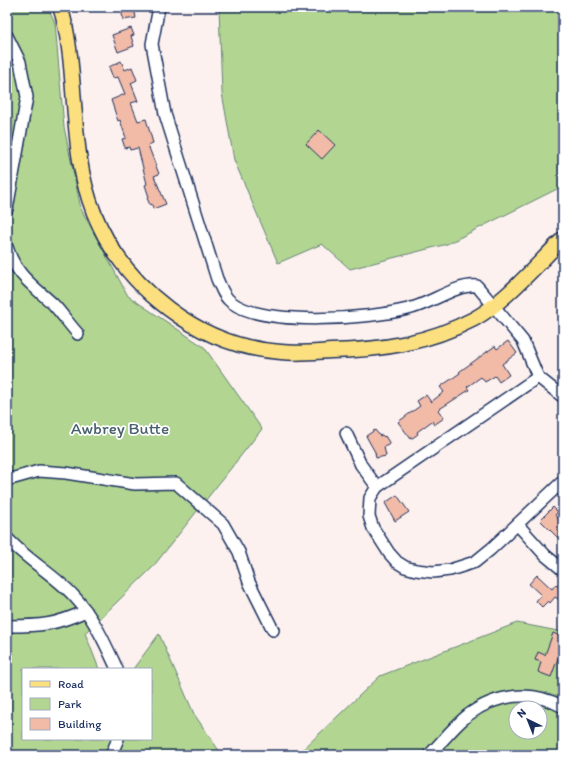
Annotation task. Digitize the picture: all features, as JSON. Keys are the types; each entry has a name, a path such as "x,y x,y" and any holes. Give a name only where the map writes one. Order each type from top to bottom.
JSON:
{"main road":[{"path":"60,7 67,34 72,72 79,160 84,185 94,214 107,241 124,267 145,290 169,309 213,335 249,346 280,352 364,351 394,347 447,331 474,319 494,305 563,239"}],"street":[{"path":"159,7 152,44 165,114 217,279 224,294 231,302 256,312 291,318 369,316 409,309 434,300 467,285 477,286 523,341 538,377 563,397"},
{"path":"7,36 20,62 27,97 7,209"},
{"path":"7,247 14,266 25,280 54,305 78,334"},
{"path":"538,377 377,487 370,498 369,516 373,528 397,562 416,570 450,570 475,562 491,550 563,481"},
{"path":"346,433 361,466 377,487"},
{"path":"7,480 39,471 66,473 136,484 176,482 223,524 239,552 250,582 273,630"},
{"path":"518,525 545,555 563,570"},
{"path":"7,538 25,556 56,579 73,595 86,612 116,668"},
{"path":"7,626 42,626 67,620 86,612"},
{"path":"429,755 466,717 480,707 497,700 526,696 542,698 563,707"},
{"path":"111,755 118,740"}],"green space":[{"name":"Awbrey Butte","path":"7,7 48,7 55,23 64,127 81,209 128,296 204,347 262,429 152,568 85,633 99,668 22,668 22,740 152,740 152,668 134,668 159,634 194,714 222,755 7,755"},
{"path":"219,7 563,7 563,186 447,244 350,269 322,244 278,263 234,160 222,93"},
{"path":"517,623 563,632 563,755 297,755 380,676"}],"building":[{"path":"121,7 134,7 136,18 123,20"},
{"path":"131,28 134,35 131,36 134,46 118,52 112,35"},
{"path":"121,61 125,70 132,67 137,80 131,83 138,101 131,103 138,121 146,119 153,143 148,145 159,174 154,176 166,204 153,209 152,204 150,205 147,198 149,197 145,185 147,184 138,148 130,150 129,147 125,148 122,139 126,138 111,100 125,94 118,77 113,78 109,67"},
{"path":"319,130 335,145 322,159 306,144"},
{"path":"508,341 517,353 502,364 509,375 499,382 495,376 485,382 481,377 467,387 469,390 438,410 444,418 434,425 432,421 417,432 418,434 411,439 398,422 420,406 417,401 426,395 431,402 444,392 440,387 495,346 497,349"},
{"path":"375,430 380,436 385,436 390,444 384,447 386,456 376,458 375,452 366,436"},
{"path":"397,495 409,512 395,521 385,503"},
{"path":"553,507 558,512 555,515 563,524 563,541 540,520"},
{"path":"537,575 552,589 556,584 563,591 563,602 555,597 550,603 548,601 542,607 536,601 541,595 529,584"},
{"path":"553,633 563,637 563,660 558,658 551,677 538,672 541,662 535,660 538,652 545,655"}]}
